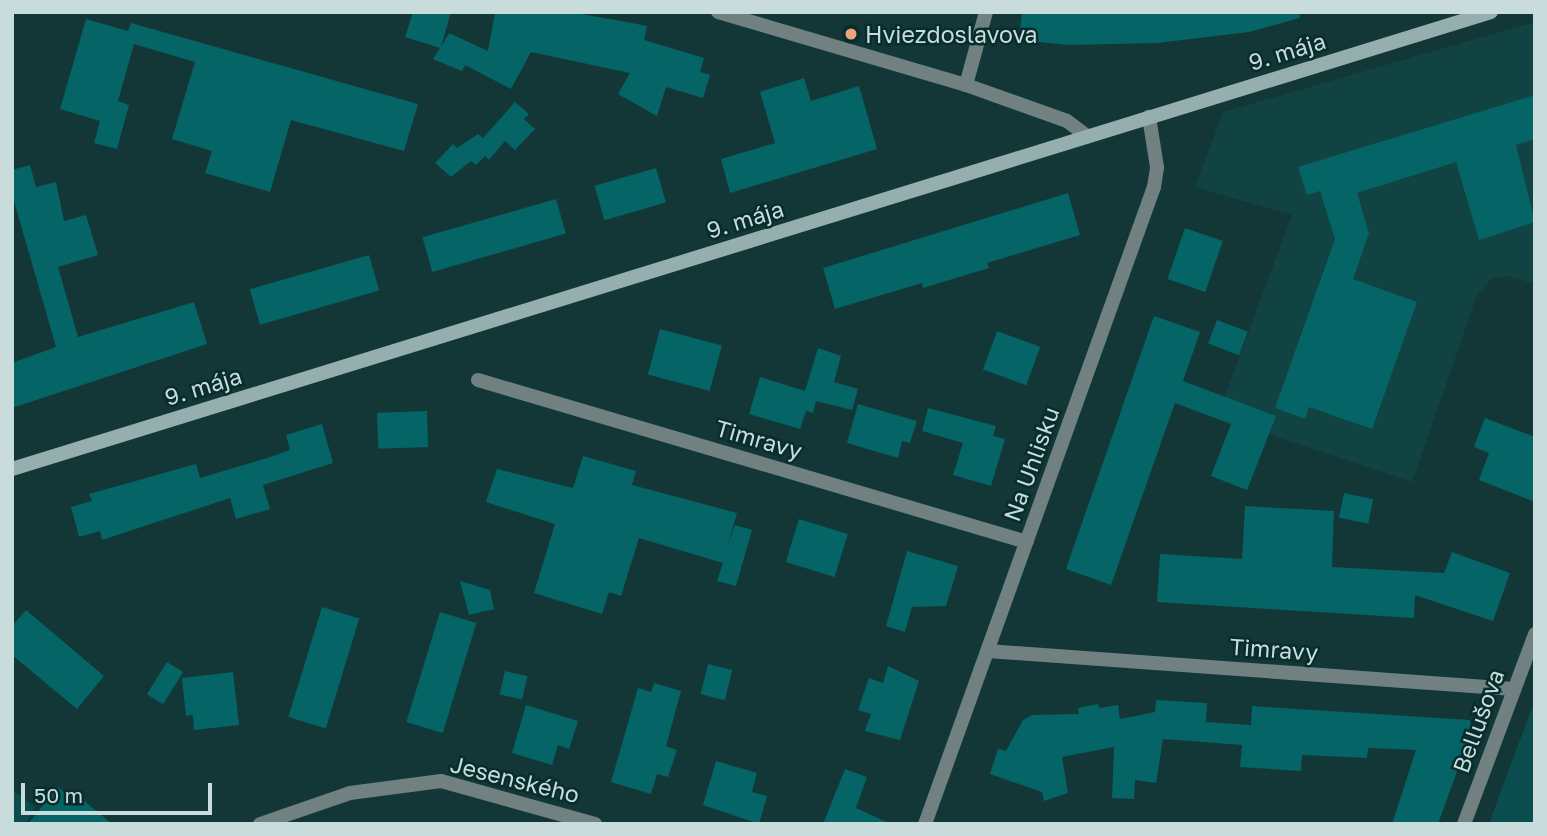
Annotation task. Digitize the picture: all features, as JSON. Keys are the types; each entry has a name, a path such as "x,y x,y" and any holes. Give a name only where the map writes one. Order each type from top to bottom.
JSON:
{"main road":[{"name":"9. mája","path":"12,469 1491,12"}],"street":[{"path":"718,12 966,85 1067,121 1088,137"},
{"path":"966,85 986,12"},
{"name":"Na Uhlisku","path":"925,824 1154,187 1157,167 1149,117"},
{"name":"Timravy","path":"478,380 1027,542"},
{"name":"Bellušova","path":"1464,824 1535,634"},
{"name":"Timravy","path":"988,651 1514,689"},
{"name":"Jesenského","path":"260,824 350,793 441,781 595,824"}],"shaded area":[{"path":"1535,22 1535,284 1508,276 1491,279 1477,295 1412,482 1217,417 1292,215 1195,187 1223,112"},
{"path":"1535,700 1535,824 1489,824 1500,793"},
{"path":"12,790 35,807 26,824 12,824"}],"building":[{"path":"413,12 451,12 441,47 449,33 488,51 495,12 569,12 647,26 644,40 704,58 700,72 710,75 703,98 666,87 657,116 618,94 630,73 531,52 511,89 465,65 462,71 433,59 440,48 405,37"},
{"path":"1022,12 1299,12 1300,18 1249,32 1157,43 1069,45 1019,40"},
{"path":"86,19 128,31 131,23 418,104 404,151 291,120 270,192 205,173 212,151 172,139 195,62 134,44 118,101 129,105 117,149 94,143 100,121 60,109"},
{"path":"804,78 811,101 859,86 877,149 730,193 721,159 775,143 760,92"},
{"path":"1535,95 1535,139 1516,145 1535,222 1479,240 1456,162 1357,193 1369,233 1353,279 1417,302 1372,429 1309,407 1305,419 1275,408 1335,239 1320,191 1307,195 1298,167"},
{"path":"515,102 529,114 524,119 535,129 515,150 505,141 489,160 485,156 476,165 471,161 451,177 435,163 453,144 457,148 478,134 483,138"},
{"path":"30,165 36,187 56,182 64,221 86,215 98,255 58,267 78,337 194,302 207,344 12,408 12,363 56,347 12,194 12,170"},
{"path":"656,168 666,203 604,220 594,186"},
{"path":"1068,193 1080,235 987,263 989,268 923,288 922,283 835,309 823,268"},
{"path":"556,199 566,234 432,272 422,237"},
{"path":"1185,228 1223,241 1205,292 1167,279"},
{"path":"369,255 379,291 260,325 250,289"},
{"path":"1154,316 1200,332 1183,381 1276,416 1247,490 1211,476 1231,424 1175,403 1111,585 1066,569"},
{"path":"1217,320 1248,332 1239,355 1208,343"},
{"path":"660,329 722,346 710,391 648,374"},
{"path":"997,331 1040,347 1026,385 983,370"},
{"path":"818,348 841,356 834,382 858,389 852,410 816,401 813,413 806,411 800,429 749,414 760,377 805,391"},
{"path":"858,404 917,421 910,443 902,441 898,458 847,443"},
{"path":"928,408 996,426 993,436 1005,439 991,486 953,475 963,443 922,431"},
{"path":"427,411 428,447 378,449 377,413"},
{"path":"1485,418 1535,437 1535,502 1479,480 1489,453 1474,447"},
{"path":"322,424 333,463 263,485 270,509 236,519 230,498 102,540 100,531 79,537 71,507 92,501 89,494 196,464 200,478 267,458 290,450 286,435"},
{"path":"583,456 636,471 632,485 737,513 728,544 735,525 752,530 736,586 717,581 723,563 639,538 621,596 609,592 602,614 534,593 555,524 486,502 497,469 573,488"},
{"path":"1344,493 1373,499 1368,524 1339,517"},
{"path":"1245,506 1334,511 1332,567 1444,573 1452,552 1510,573 1493,621 1415,595 1414,618 1157,602 1160,554 1242,559"},
{"path":"799,519 848,534 835,577 786,562"},
{"path":"907,551 958,566 946,606 912,607 905,632 886,626"},
{"path":"460,581 490,590 494,609 469,615"},
{"path":"322,607 359,618 326,728 288,717"},
{"path":"26,610 104,676 77,709 12,655 12,626"},
{"path":"440,612 476,623 443,733 406,722"},
{"path":"167,662 183,672 163,704 147,694"},
{"path":"708,664 732,670 725,700 701,694"},
{"path":"888,666 919,681 900,740 865,731 871,714 858,710 869,678 883,683"},
{"path":"505,671 527,676 522,700 500,694"},
{"path":"233,672 239,725 194,730 193,715 186,716 182,678"},
{"path":"654,683 681,691 666,746 677,750 668,777 657,774 651,794 611,782 638,688 651,692"},
{"path":"1156,700 1207,703 1206,722 1251,725 1252,706 1470,720 1472,730 1438,824 1392,824 1416,750 1368,748 1367,758 1302,755 1301,771 1240,767 1242,745 1163,739 1156,783 1135,780 1134,799 1112,798 1114,747 1062,757 1068,793 1044,801 1042,792 990,774 998,749 1006,751 1023,720 1032,715 1079,714 1078,708 1098,704 1099,708 1118,705 1120,719 1155,712"},
{"path":"526,705 578,721 569,749 558,745 552,765 512,753"},
{"path":"716,761 757,773 752,792 767,796 759,824 703,805"},
{"path":"845,769 867,777 856,808 891,824 823,824"},
{"path":"58,787 78,804 82,799 112,824 28,824"}],"place":[{"name":"Hviezdoslavova","path":"851,34"}]}
